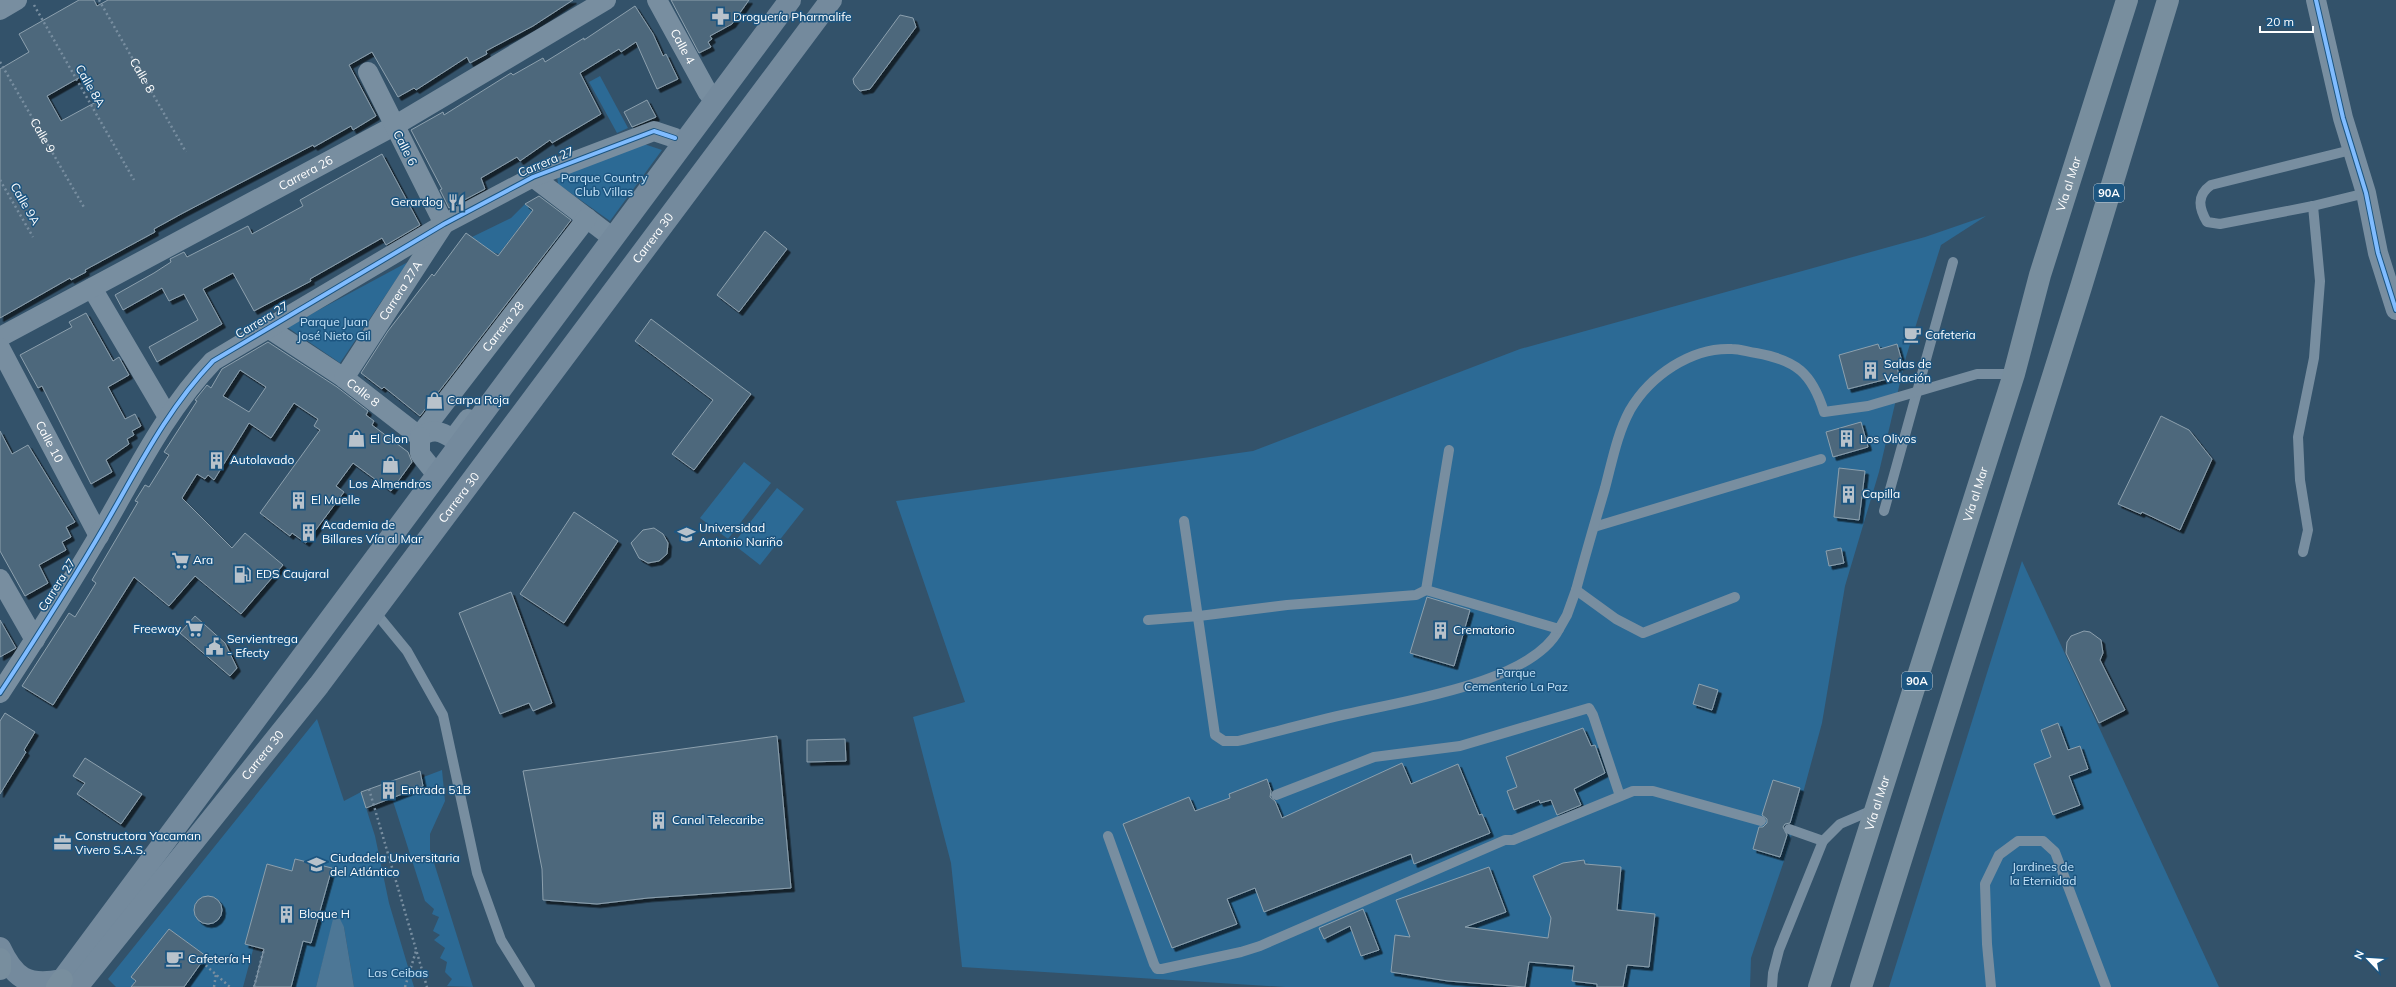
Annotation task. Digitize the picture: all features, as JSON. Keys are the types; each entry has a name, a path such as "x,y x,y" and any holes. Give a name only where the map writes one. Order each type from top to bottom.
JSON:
{"highway":[{"name":"Vía al Mar","path":"1820,987 2014,374 2040,275 2127,0"},
{"name":"90A","path":"1861,986 2081,287 2168,0"},
{"path":"0,959 0,969"}],"main road":[{"name":"Carrera 30","path":"65,985 315,690 375,612 831,0"},
{"name":"Carrera 30","path":"65,985 368,570 436,474 787,4"},
{"path":"0,948 10,969 24,980 47,985 65,985"}],"street":[{"path":"0,10 17,0"},
{"name":"Carrera 26","path":"0,337 394,126 606,0"},
{"name":"Calle 4","path":"657,0 708,93"},
{"path":"2316,0 2351,150 2366,193 2378,253 2396,310"},
{"path":"436,474 420,454 419,436 428,431 436,431 453,439 787,4"},
{"name":"Calle 6","path":"368,72 444,224"},
{"name":"Carrera 27","path":"0,693 98,536 168,417 189,386 213,361 444,224 533,177 654,131 675,138"},
{"path":"533,177 606,232"},
{"name":"Carrera 28","path":"419,436 587,218"},
{"name":"Carrera 27A","path":"344,378 444,224"},
{"path":"92,288 168,417"},
{"name":"Calle 8","path":"268,328 344,378 419,436"},
{"name":"Calle 10","path":"0,348 98,536"},
{"path":"0,579 34,640"}],"lane":[{"path":"2351,150 2211,184 2202,192 2199,198 2202,214 2207,222 2220,224 2313,206 2366,193"},
{"path":"2303,552 2308,530 2300,480 2298,437 2314,358 2320,281 2313,206"},
{"path":"1884,511 1953,262"},
{"path":"1184,521 1215,734 1224,740 1238,741 1347,714 1450,692 1521,665 1542,652 1554,640 1567,615 1576,590 1619,436 1630,411 1643,390 1662,373 1684,361 1706,353 1732,349 1761,354 1790,363 1809,376 1818,394 1824,412 1868,406 1977,374 2014,374"},
{"path":"1426,590 1448,450"},
{"path":"1594,527 1820,459"},
{"path":"1148,620 1199,616 1287,605 1416,595 1426,590 1559,630"},
{"path":"1576,590 1616,619 1644,633 1735,597"},
{"path":"375,612 408,651 443,715 477,873 502,940 530,987"},
{"path":"1276,795 1374,757 1460,746 1589,708 1593,715 1620,796"},
{"path":"1108,836 1154,964 1157,969 1162,969 1242,952 1260,946 1505,840 1514,840 1633,791 1653,791 1761,821"},
{"path":"1772,987 1773,973 1779,950 1823,841 1840,824 1876,809"},
{"path":"1789,829 1823,841"},
{"path":"1991,987 1986,944 1985,884 1999,855 2018,841 2043,841 2055,852 2106,987"}],"path":[{"path":"369,789 427,987"},
{"path":"254,987 264,949"},
{"path":"405,987 416,951"},
{"path":"202,962 230,987"},
{"path":"214,987 216,974"}],"green space":[{"path":"600,76 628,128 617,133 589,82"},
{"name":"Parque Country Club Villas","path":"644,144 662,150 610,221 558,184 557,176"},
{"path":"525,204 564,232 550,248 521,225 499,254 492,252 472,237 511,218"},
{"name":"Parque Cementerio La Paz","path":"1986,216 1941,245 1906,357 1879,472 1845,586 1822,723 1787,852 1751,958 1750,987 1285,987 962,967 951,863 913,717 965,702 896,501 1253,451 1520,349 1925,237"},
{"name":"Parque Juan José Nieto Gil","path":"408,262 340,363 287,327"},
{"path":"744,462 771,483 728,539 700,518"},
{"path":"777,488 804,509 760,565 733,544"},
{"name":"Jardines de la Eternidad","path":"2022,561 2219,987 1889,987"},
{"name":"Las Ceibas","path":"317,719 344,801 361,792 375,836 389,903 414,987 354,987 344,927 334,919 316,987 291,987 303,941 311,943 331,868 296,859 292,871 267,864 245,944 254,946 243,987 184,987 206,956 169,929 131,977 136,981 131,987 116,987 108,979"},
{"path":"442,770 445,801 430,834 430,850 473,987 447,986 452,979 445,972 447,962 440,958 445,948 434,940 440,935 433,931 439,917 432,914 434,909 425,901 392,798 423,786 421,778"}],"shaded area":[{"path":"333,919 340,919 344,927 354,987 316,987"}],"building":[{"path":"79,0 94,0 97,6 108,0 573,0 533,26 486,51 487,54 470,63 467,57 416,90 414,88 398,97 372,52 349,65 376,116 353,130 351,126 314,147 313,145 183,213 154,229 155,232 85,270 86,272 71,280 70,278 0,318 0,69 29,52 19,34","holes":["82,76 96,102 61,121 47,96"]},
{"path":"671,0 749,0 732,24 710,36 712,39 708,42 711,47 699,53"},
{"path":"635,6 653,34 663,56 666,54 678,79 657,89 636,42 621,52 619,49 580,73 601,114 552,143 550,140 520,161 517,157 481,178 485,189 449,208 440,190 442,189 411,130 443,112 444,115 511,73 513,75 543,58 545,62 584,38 584,40"},
{"path":"900,15 913,18 916,27 870,89 860,91 854,84 853,79"},
{"path":"647,100 656,117 632,127 624,112"},
{"path":"382,154 420,225 386,245 382,238 310,279 311,281 254,311 233,273 203,289 222,324 157,362 149,347 198,320 184,294 169,301 162,288 123,310 115,295 154,273 171,262 170,259 184,252 187,257 248,226 252,234 303,206 300,200"},
{"path":"539,196 571,220 420,416 384,387 382,389 361,373 388,331 432,274 434,276 466,233 498,256 533,210 525,204"},
{"path":"765,231 787,249 739,312 717,295"},
{"path":"86,313 113,361 119,357 129,375 108,387 125,419 135,414 141,426 132,431 134,435 127,439 129,444 106,460 112,472 91,484 42,386 38,388 20,355 72,327 69,322"},
{"path":"651,319 751,394 694,470 672,454 713,400 635,341"},
{"path":"268,342 337,387 368,411 366,415 374,421 372,425 408,452 412,462 391,491 353,463 336,486 344,492 306,543 292,533 290,536 260,513 320,430 314,426 318,419 294,403 271,438 249,423 214,480 208,475 205,479 197,474 182,498 232,548 245,533 283,565 241,614 195,576 169,606 134,577 53,705 22,686 69,613 75,617 96,583 92,580 138,502 135,501 145,485 149,487 169,455 164,452 197,401 195,400 207,385 211,388 222,369","holes":["240,370 266,387 249,412 223,396"]},
{"name":"Salas de Velación","path":"1878,344 1880,349 1897,344 1903,365 1897,367 1899,376 1848,389 1839,355"},
{"path":"2161,416 2189,430 2212,459 2180,530 2142,512 2141,514 2118,504"},
{"name":"Los Olivos","path":"1861,422 1868,447 1833,457 1826,432"},
{"path":"0,431 12,454 28,445 75,522 66,527 71,537 62,542 66,550 39,565 48,583 25,596 0,551"},
{"name":"Capilla","path":"1839,468 1865,471 1859,520 1834,517"},
{"path":"574,512 618,541 564,623 520,594"},
{"path":"654,528 663,534 668,543 667,554 659,561 648,563 639,558 631,543 643,530"},
{"path":"1841,548 1844,563 1829,566 1826,551"},
{"path":"511,592 552,703 533,711 529,703 500,714 459,613"},
{"name":"Crematorio","path":"1427,597 1470,610 1454,666 1410,653"},
{"path":"195,616 225,643 237,668 230,676 180,633"},
{"path":"0,620 16,648 0,657"},
{"path":"2084,631 2090,632 2101,640 2103,653 2100,660 2125,710 2099,723 2066,653 2067,642 2071,636"},
{"path":"1699,684 1718,690 1712,710 1693,704"},
{"path":"5,713 35,732 24,750 26,752 0,794 0,721"},
{"path":"2058,723 2068,750 2080,746 2088,769 2069,776 2080,805 2053,815 2034,764 2051,757 2041,730"},
{"path":"1583,728 1591,746 1595,745 1605,773 1574,789 1581,805 1557,815 1551,800 1540,803 1539,800 1514,810 1507,791 1517,787 1506,757"},
{"name":"Canal Telecaribe","path":"777,736 791,888 648,898 597,904 543,900 542,869 523,771"},
{"path":"845,739 846,761 807,762 807,740"},
{"path":"85,758 142,794 121,824 77,794 85,783 73,776"},
{"path":"1402,763 1411,784 1458,764 1479,815 1482,814 1490,833 1414,864 1411,854 1264,912 1255,888 1227,899 1237,924 1172,948 1123,824 1189,797 1195,811 1230,798 1229,794 1267,779 1271,791 1270,797 1275,801 1282,818"},
{"name":"Entrada 51B","path":"420,771 423,786 366,808 361,792"},
{"path":"1773,780 1800,788 1790,823 1785,824 1783,827 1787,835 1780,857 1753,849 1759,827 1763,827 1767,823 1767,819 1762,815"},
{"name":"Bloque H","path":"295,859 332,868 311,943 303,941 291,987 254,987 264,949 245,944 267,864 292,871"},
{"path":"1584,860 1585,864 1621,867 1617,910 1655,914 1649,967 1627,965 1623,987 1597,987 1597,984 1572,981 1574,966 1529,962 1525,987 1448,981 1391,972 1395,935 1410,937 1396,900 1489,867 1506,912 1465,927 1548,938 1551,918 1533,876 1563,863"},
{"path":"208,896 218,900 222,910 218,920 208,924 198,920 194,910 198,900"},
{"path":"1363,909 1379,950 1361,956 1350,926 1324,939 1319,928"},
{"name":"Cafetería H","path":"169,929 206,956 184,987 131,987 136,981 131,977"}],"cycle path":[{"path":"2316,0 2343,118 2366,193 2378,253 2396,310"},
{"path":"0,693 80,568 167,419 181,399 213,361 444,224 533,177 654,131 675,138"}],"place":[{"name":"Droguería Pharmalife","path":"720,17"},
{"name":"Gerardog","path":"456,202"},
{"name":"Cafeteria","path":"1912,335"},
{"name":"Salas de Velación","path":"1871,371"},
{"name":"Carpa Roja","path":"434,400"},
{"name":"El Clon","path":"357,439"},
{"name":"Los Olivos","path":"1847,439"},
{"name":"Autolavado","path":"217,460"},
{"name":"Los Almendros","path":"390,465"},
{"name":"Capilla","path":"1849,494"},
{"name":"El Muelle","path":"298,500"},
{"name":"Academia de Billares Vía al Mar","path":"309,532"},
{"name":"Universidad Antonio Nariño","path":"686,535"},
{"name":"Ara","path":"180,560"},
{"name":"EDS Caujaral","path":"243,574"},
{"name":"Freeway","path":"194,629"},
{"name":"Crematorio","path":"1440,630"},
{"name":"Servientrega - Efecty","path":"214,646"},
{"name":"Entrada 51B","path":"388,790"},
{"name":"Canal Telecaribe","path":"659,820"},
{"name":"Constructora Yacaman Vivero S.A.S.","path":"62,843"},
{"name":"Ciudadela Universitaria del Atlántico","path":"317,865"},
{"name":"Bloque H","path":"286,914"},
{"name":"Cafetería H","path":"175,959"}]}
